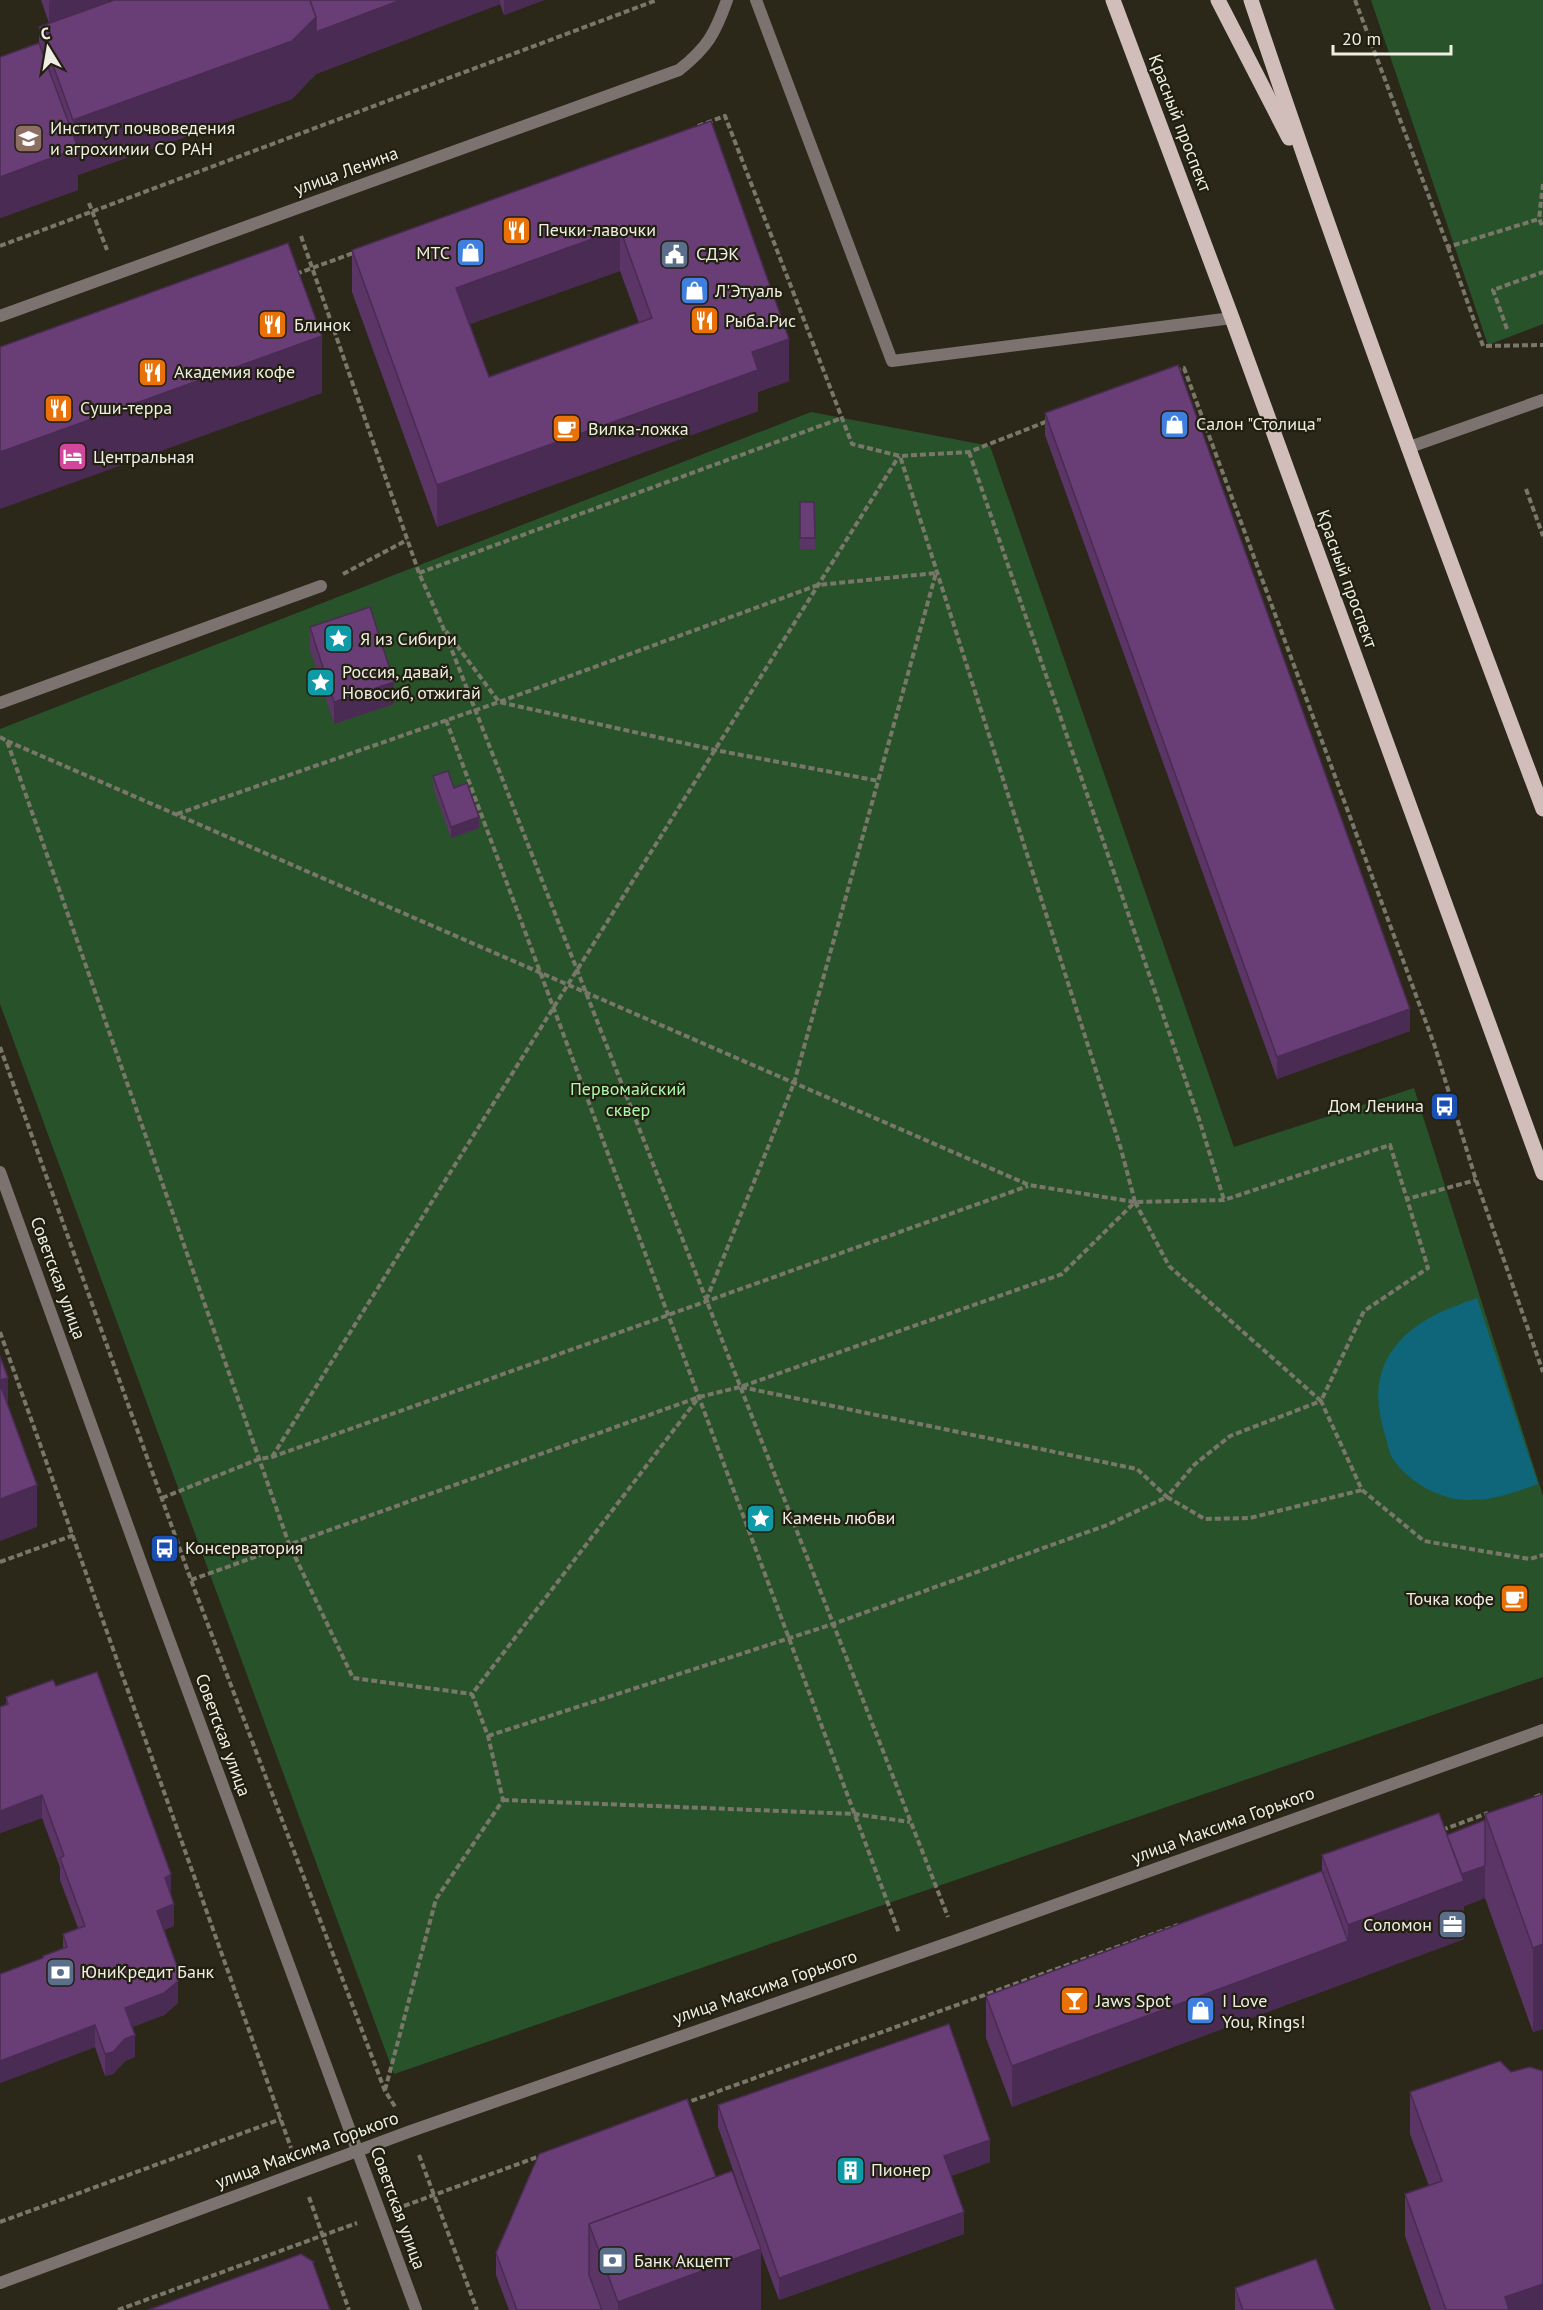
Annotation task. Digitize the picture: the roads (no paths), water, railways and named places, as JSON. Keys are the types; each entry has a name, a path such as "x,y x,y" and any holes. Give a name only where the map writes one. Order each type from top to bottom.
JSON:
{"main road":[{"name":"Красный проспект","path":"1113,0 1232,318 1543,1173"},
{"path":"1218,0 1311,180"},
{"path":"1251,0 1311,180 1407,448 1543,809"}],"street":[{"name":"улица Ленина","path":"0,316 679,70 700,53 719,24 727,0"},
{"path":"756,0 892,361 1232,318"},
{"path":"1407,448 1543,400"},
{"path":"0,703 321,586"},
{"name":"Советская улица","path":"0,1172 153,1596 416,2310"},
{"name":"улица Максима Горького","path":"0,2283 411,2131 957,1940 1543,1730"}],"water":[{"path":"1477,1298 1538,1484 1512,1493 1467,1500 1436,1493 1416,1482 1399,1467 1390,1454 1382,1425 1378,1389 1384,1365 1406,1335 1434,1315"}],"place":[{"name":"Институт почвоведения и агрохимии СО РАН","path":"29,138"},
{"name":"Печки-лавочки","path":"517,230"},
{"name":"МТС","path":"471,253"},
{"name":"СДЭК","path":"675,254"},
{"name":"Л'Этуаль","path":"694,291"},
{"name":"Рыба.Рис","path":"704,321"},
{"name":"Блинок","path":"273,325"},
{"name":"Академия кофе","path":"153,372"},
{"name":"Суши-терра","path":"59,408"},
{"name":"Салон \"Столица\"","path":"1175,424"},
{"name":"Вилка-ложка","path":"567,429"},
{"name":"Центральная","path":"72,457"},
{"name":"Я из Сибири","path":"339,639"},
{"name":"Россия, давай, Новосиб, отжигай","path":"321,682"},
{"name":"Дом Ленина","path":"1445,1106"},
{"name":"Камень любви","path":"761,1518"},
{"name":"Консерватория","path":"164,1548"},
{"name":"Точка кофе","path":"1515,1599"},
{"name":"Соломон","path":"1453,1925"},
{"name":"ЮниКредит Банк","path":"60,1972"},
{"name":"Jaws Spot","path":"1075,2001"},
{"name":"I Love You, Rings!","path":"1201,2011"},
{"name":"Пионер","path":"850,2170"},
{"name":"Банк Акцепт","path":"613,2261"}],"park label":[{"name":"Первомайский сквер","path":"628,1099"}]}
